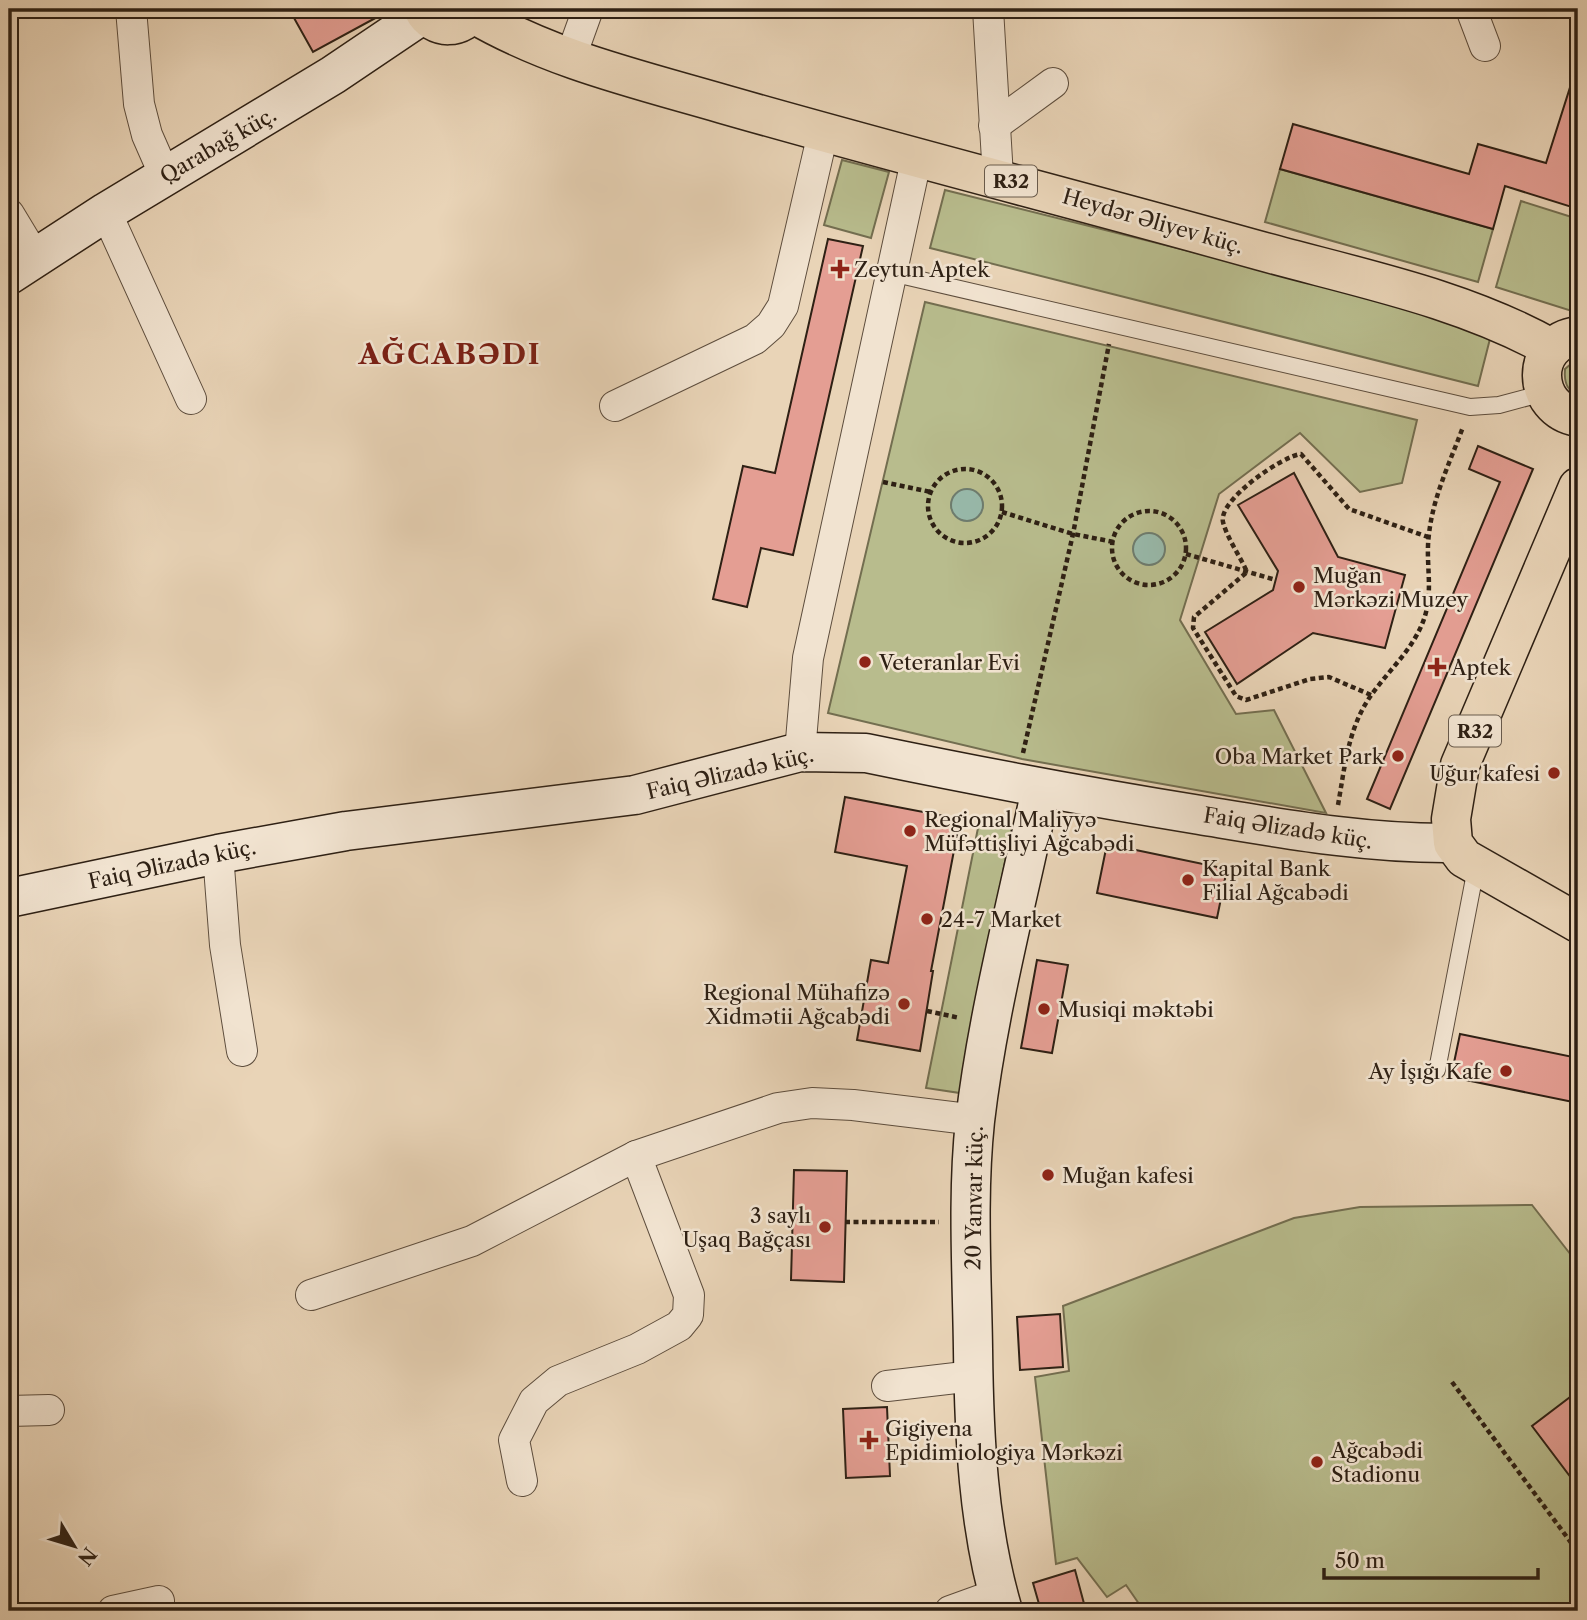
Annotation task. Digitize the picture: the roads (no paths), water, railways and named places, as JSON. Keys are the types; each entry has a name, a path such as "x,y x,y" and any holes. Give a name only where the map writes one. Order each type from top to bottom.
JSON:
{"main road":[{"path":"424,11 432,20 449,26 466,20 473,11"},
{"name":"Heydər Əliyev küç.","path":"473,11 514,38 570,59 823,133 998,177 1477,311 1565,342"},
{"path":"1565,342 1541,374 1544,393 1559,411 1578,416"},
{"name":"R32","path":"1465,855 1451,819 1460,765 1578,487"},
{"name":"Faiq Əlizadə küç.","path":"1465,855 1578,923"}],"street":[{"path":"131,9 139,104 147,135 165,176"},
{"path":"570,59 588,9"},
{"path":"988,9 998,177"},
{"path":"1471,9 1485,46"},
{"name":"Qarabağ küç.","path":"22,266 165,176 293,101 424,11"},
{"path":"994,126 1053,83"},
{"path":"615,406 755,339 771,325 783,306 823,133"},
{"path":"800,752 808,658 917,156"},
{"path":"106,212 191,399"},
{"path":"9,214 22,266"},
{"name":"Faiq Əlizadə küç.","path":"9,898 218,854 346,831 635,795 800,752 866,753 1031,774 1333,837 1400,844 1465,855"},
{"name":"20 Yanvar küç.","path":"1000,1602 983,1516 973,1376 972,1222 975,1120 1031,774"},
{"path":"218,854 225,945 242,1051"},
{"path":"311,1295 472,1241 636,1156 778,1108 812,1103 975,1120"},
{"path":"522,1481 514,1440 534,1401 558,1381 636,1349 679,1326 688,1315 689,1296 636,1156"},
{"path":"887,1386 973,1376"},
{"path":"9,1410 49,1410"},
{"path":"113,1611 159,1601"},
{"path":"950,1611 1000,1602"}],"lane":[{"path":"891,273 1113,322 1470,407 1499,405 1544,393"},
{"path":"1437,1070 1465,855"}],"place":[{"name":"Zeytun Aptek","path":"840,269"},
{"name":"Muğan Mərkəzi Muzey","path":"1299,587"},
{"name":"Veteranlar Evi","path":"865,662"},
{"name":"Aptek","path":"1437,667"},
{"name":"Oba Market Park","path":"1398,756"},
{"name":"Uğur kafesi","path":"1554,773"},
{"name":"Regional Maliyyə Müfəttişliyi Ağcabədi","path":"910,831"},
{"name":"Kapital Bank Filial Ağcabədi","path":"1188,880"},
{"name":"24-7 Market","path":"927,919"},
{"name":"Regional Mühafizə Xidmətii Ağcabədi","path":"904,1004"},
{"name":"Musiqi məktəbi","path":"1044,1009"},
{"name":"Ay İşığı Kafe","path":"1506,1071"},
{"name":"Muğan kafesi","path":"1048,1175"},
{"name":"3 saylı Uşaq Bağçası","path":"825,1227"},
{"name":"Gigiyena Epidimiologiya Mərkəzi","path":"869,1440"},
{"name":"Ağcabədi Stadionu","path":"1317,1462"}],"district":[{"name":"AĞCABƏDI","path":"450,354"}]}
